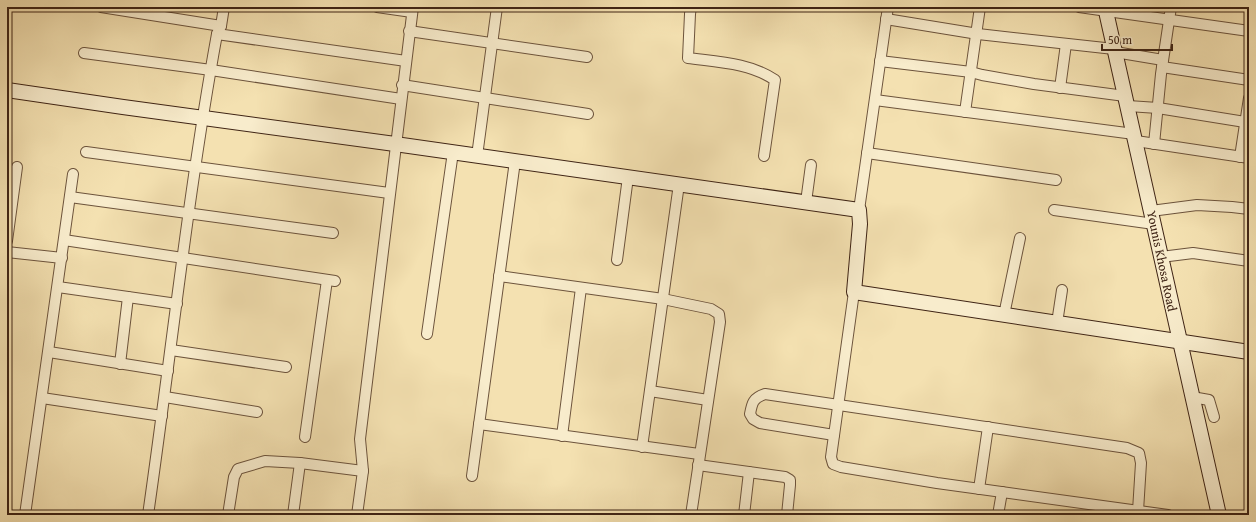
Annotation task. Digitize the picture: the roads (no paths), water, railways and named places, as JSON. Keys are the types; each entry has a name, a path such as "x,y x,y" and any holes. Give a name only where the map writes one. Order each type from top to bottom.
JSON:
{"street":[{"path":"101,7 219,30 406,61"},
{"path":"148,515 202,118 224,7"},
{"path":"357,515 363,471 360,439 412,9 377,7"},
{"path":"477,156 497,7"},
{"path":"691,7 688,58 739,65 765,74 775,80 764,156"},
{"path":"888,7 859,210 860,224 854,292 831,457 834,464 841,467 979,489 1168,515"},
{"path":"965,112 980,7"},
{"path":"1079,7 1105,9 1169,20 1249,31"},
{"path":"1154,144 1171,7"},
{"name":"Younis Khosa Road","path":"1105,9 1219,515"},
{"path":"886,19 976,34 1115,51 1163,63 1249,80"},
{"path":"409,31 587,57"},
{"path":"1060,88 1066,44"},
{"path":"84,53 211,70 401,99"},
{"path":"880,61 971,72 1158,108 1245,122"},
{"path":"402,85 588,114"},
{"path":"7,90 859,210"},
{"path":"875,100 1135,138 1154,144 1244,158 1245,122 1248,112 1249,98"},
{"path":"86,152 389,193"},
{"path":"427,334 453,152"},
{"path":"867,153 1056,180"},
{"path":"472,476 515,161"},
{"path":"806,202 811,165"},
{"path":"7,241 17,167"},
{"path":"25,515 73,174"},
{"path":"617,260 628,177"},
{"path":"642,447 679,184"},
{"path":"70,197 190,212 332,233"},
{"path":"1054,210 1152,218 1197,205 1249,209"},
{"path":"1004,315 1020,238"},
{"path":"64,240 331,281 305,437"},
{"path":"7,252 62,258"},
{"path":"1161,257 1194,253 1249,261"},
{"path":"499,276 663,299 711,309 719,314 720,322 691,515"},
{"path":"58,287 177,304"},
{"path":"562,436 581,288"},
{"path":"1057,323 1062,290"},
{"path":"854,292 1249,352"},
{"path":"120,364 128,297"},
{"path":"171,350 286,367"},
{"path":"49,352 168,371"},
{"path":"650,391 708,400"},
{"path":"834,435 760,423 753,419 750,414 752,402 758,396 765,394 1127,448 1139,453 1141,463 1138,511"},
{"path":"165,396 257,412"},
{"path":"1192,397 1208,400 1214,417"},
{"path":"42,398 162,416"},
{"path":"479,424 699,454"},
{"path":"979,489 988,427"},
{"path":"228,515 234,476 238,469 265,461 300,463 363,471"},
{"path":"293,515 300,463"},
{"path":"698,465 786,477 790,480 787,515"},
{"path":"744,515 749,472"},
{"path":"998,515 1002,492"}]}
